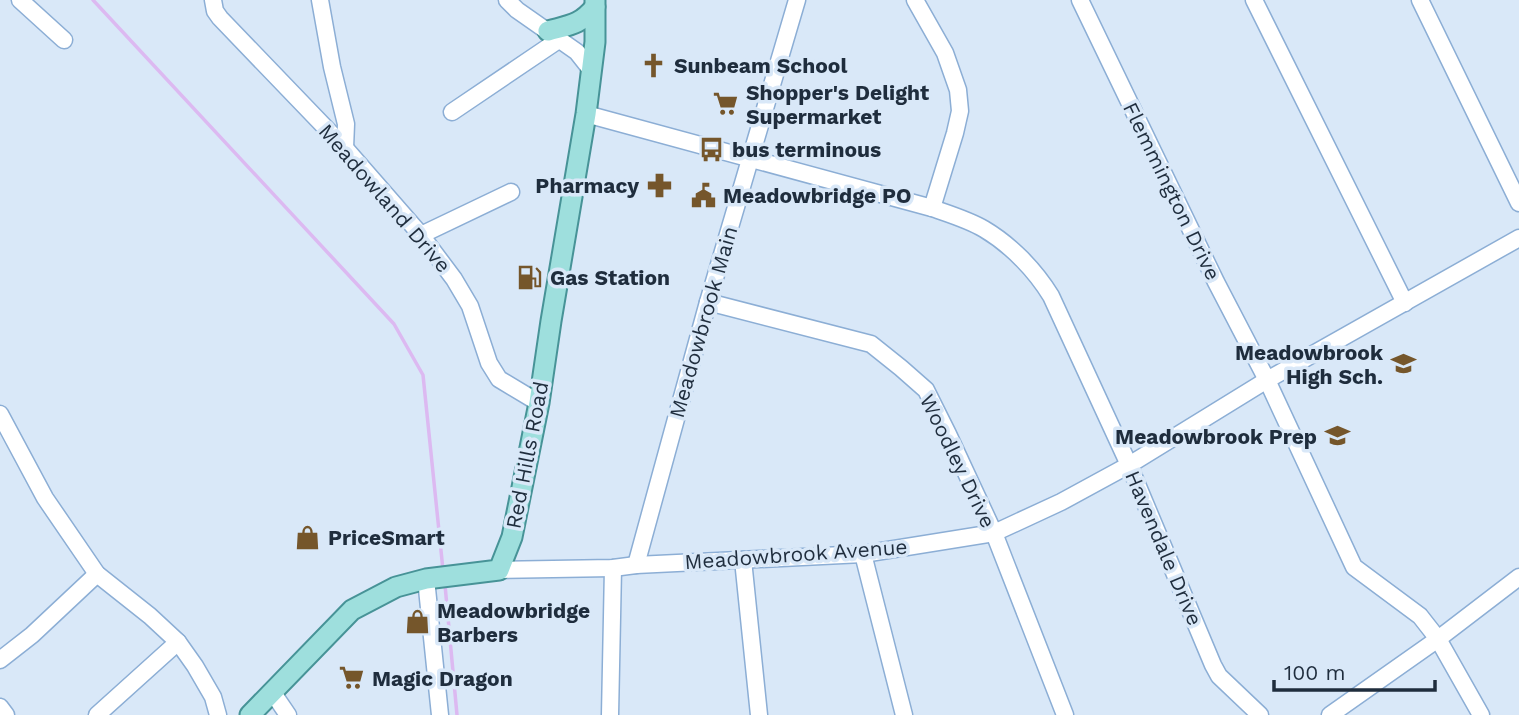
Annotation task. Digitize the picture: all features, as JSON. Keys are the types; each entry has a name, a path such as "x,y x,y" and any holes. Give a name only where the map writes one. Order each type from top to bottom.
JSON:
{"main road":[{"path":"554,35 586,19 595,3"},
{"name":"Red Hills Road","path":"499,570 512,537 539,403 586,114 595,42 595,3"},
{"path":"250,715 352,610 396,587 427,579 499,570"}],"street":[{"path":"20,0 64,40"},
{"name":"Meadowland Drive","path":"213,0 215,11 220,18 345,148 421,235 454,279 470,306 489,363 499,379 539,403"},
{"path":"320,0 346,124 345,148"},
{"path":"507,0 577,52 592,71"},
{"name":"Meadowbrook Main","path":"636,565 708,302 797,0"},
{"path":"915,0 945,53 958,90 960,111 932,208"},
{"name":"Flemmington Drive","path":"1080,0 1216,282 1267,380 1354,567 1420,616 1438,639 1481,715"},
{"path":"1254,0 1405,303"},
{"path":"1420,0 1519,203"},
{"path":"452,112 554,35"},
{"name":"Havendale Drive","path":"586,114 932,208 983,228 1015,252 1041,280 1051,296 1129,465 1213,665 1219,676 1260,715"},
{"path":"421,235 511,192"},
{"name":"Meadowbrook Avenue","path":"499,570 613,568 863,554 994,533 1061,502 1129,465 1267,380 1519,238"},
{"name":"Woodley Drive","path":"708,302 871,344 926,390 994,533 1065,715"},
{"path":"0,414 45,498 97,574 178,642 213,697 218,715"},
{"path":"863,554 904,715"},
{"path":"743,560 759,715"},
{"path":"610,715 613,568"},
{"path":"0,660 32,635 97,574"},
{"path":"1329,715 1438,639 1519,577"},
{"path":"427,579 440,715"},
{"path":"97,715 178,642"},
{"path":"272,693 288,715"},
{"path":"0,707 6,715"}],"waterway":[{"path":"93,0 394,324 423,375 443,570"},
{"path":"445,585 457,715"}],"place":[{"name":"Sunbeam School","path":"654,65"},
{"name":"Shopper's Delight Supermarket","path":"726,104"},
{"name":"bus terminous","path":"712,149"},
{"name":"Pharmacy","path":"659,185"},
{"name":"Meadowbridge PO","path":"703,195"},
{"name":"Gas Station","path":"530,277"},
{"name":"Meadowbrook High Sch.","path":"1403,364"},
{"name":"Meadowbrook Prep","path":"1337,436"},
{"name":"PriceSmart","path":"308,537"},
{"name":"Meadowbridge Barbers","path":"417,622"},
{"name":"Magic Dragon","path":"352,678"}]}
